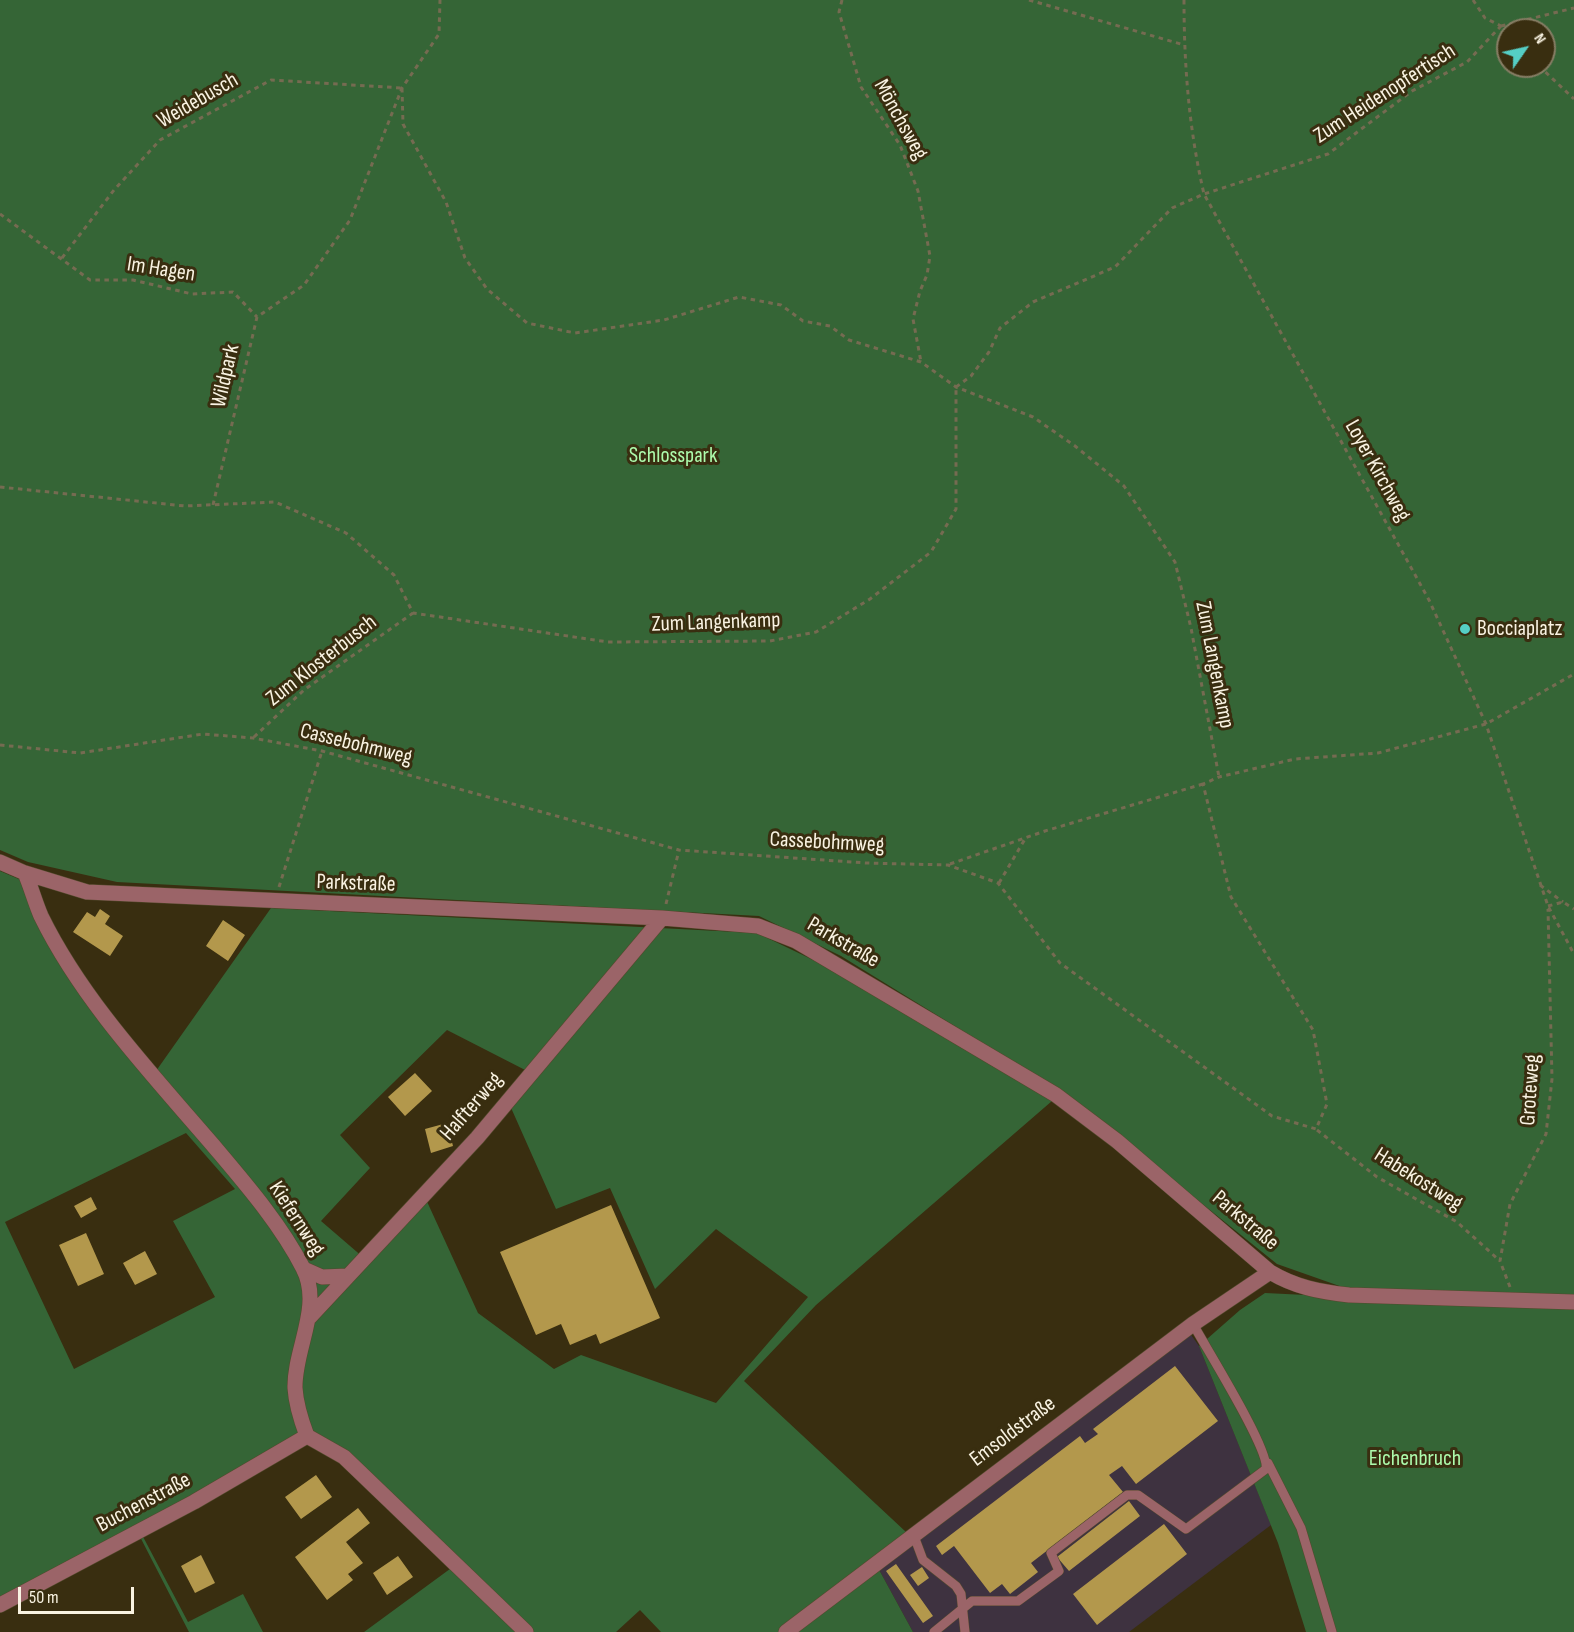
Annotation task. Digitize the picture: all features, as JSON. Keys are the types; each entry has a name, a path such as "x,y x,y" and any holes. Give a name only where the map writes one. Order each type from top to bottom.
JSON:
{"street":[{"name":"Parkstraße","path":"0,862 25,873 87,892 274,903 662,918 758,926 796,941 1056,1095 1118,1142 1270,1272 1284,1280 1314,1291 1389,1297 1574,1302"},
{"name":"Kiefernweg","path":"25,873 41,915 80,982 152,1074 246,1184 304,1269 310,1291 309,1318 295,1386 299,1414 307,1436"},
{"name":"Halfterweg","path":"309,1318 477,1138 662,918"},
{"path":"304,1269 322,1277 348,1276"},
{"name":"Emsoldstraße","path":"786,1632 1193,1324 1270,1272"},
{"path":"307,1436 344,1457 526,1632"},
{"name":"Buchenstraße","path":"0,1605 194,1502 307,1436"}],"lane":[{"path":"1193,1324 1254,1433 1300,1528 1332,1632"},
{"path":"934,1632 972,1601 1018,1601 1059,1571 1051,1553 1127,1495 1137,1495 1186,1529 1262,1473 1268,1463"},
{"path":"914,1536 923,1560 956,1586 961,1594 965,1632"}],"path":[{"name":"Wildpark","path":"213,505 257,317 304,285 350,220 402,88 439,34 440,0"},
{"name":"Mönchsweg","path":"842,0 839,12 861,87 900,145 918,191 930,256 927,275 913,319 921,362"},
{"path":"1029,0 1184,45"},
{"name":"Loyer Kirchweg","path":"1184,0 1184,45 1192,143 1204,194 1429,600 1486,724 1548,906 1574,954"},
{"path":"1473,0 1485,18 1496,24"},
{"path":"1533,18 1574,8"},
{"name":"Zum Heidenopfertisch","path":"956,387 971,376 989,352 1000,328 1033,302 1115,267 1172,208 1204,194 1328,154 1412,91 1467,62 1496,31"},
{"path":"1552,78 1574,99"},
{"name":"Weidebusch","path":"62,258 114,190 160,140 271,80 402,88"},
{"path":"402,88 403,124 446,202 465,258 487,289 526,323 575,333 664,320 739,297 781,305 803,321 830,326 849,340 921,362 956,387"},
{"name":"Im Hagen","path":"0,214 90,280 133,280 192,294 233,292 257,317"},
{"name":"Zum Langenkamp","path":"413,613 608,642 770,641 816,632 870,598 931,552 956,509 956,387 1033,417 1075,446 1124,486 1175,562 1191,628 1219,777"},
{"path":"0,487 185,506 275,502 346,533 394,575 413,613"},
{"name":"Zum Klosterbusch","path":"253,738 304,690 413,613"},
{"path":"948,865 1025,838 1203,784 1219,777 1295,759 1378,753 1486,724 1574,674"},
{"name":"Cassebohmweg","path":"0,745 80,753 203,734 253,738 322,751 679,850 948,865 998,883"},
{"path":"274,903 322,751"},
{"path":"1025,838 998,883 1060,963 1272,1116 1316,1129 1327,1104 1313,1030 1232,897 1203,784"},
{"path":"662,918 679,850"},
{"path":"1540,885 1574,909"},
{"path":"1548,906 1563,902"},
{"name":"Groteweg","path":"1500,1261 1510,1204 1546,1134 1552,1079 1548,906"},
{"name":"Habekostweg","path":"1316,1129 1377,1177 1457,1222 1500,1261"},
{"path":"1500,1261 1515,1300"}],"shaded area":[{"path":"1189,1332 1199,1346 1271,1525 1129,1632 913,1632 877,1566"}],"green space":[{"name":"Schlosspark","path":"0,0 1574,0 1574,1299 1348,1289 1277,1264 1068,1096 841,956 759,916 117,882 28,862 0,850"},
{"path":"0,871 35,886 58,936 88,983 156,1071 271,908 757,933 834,970 1052,1101 816,1305 744,1381 906,1532 781,1632 661,1632 640,1610 616,1632 364,1632 454,1566 344,1457 307,1436 140,1531 188,1622 243,1594 263,1632 189,1632 136,1529 0,1599","holes":["447,1030 531,1073 508,1101 556,1209 610,1188 655,1289 716,1229 808,1297 716,1403 581,1355 554,1369 478,1313 424,1195 364,1258 321,1221 370,1168 340,1135","186,1133 235,1189 173,1221 215,1297 74,1369 5,1222"]},
{"name":"Eichenbruch","path":"1265,1293 1574,1308 1574,1632 1306,1632 1278,1543 1199,1346 1240,1310"},
{"path":"877,1566 913,1632 790,1632"}],"building":[{"path":"100,909 110,916 105,924 123,936 110,956 73,932 87,912 95,917"},
{"path":"223,920 245,935 228,961 206,946"},
{"path":"415,1073 432,1091 405,1116 388,1097"},
{"path":"447,1123 453,1146 431,1153 425,1129"},
{"path":"91,1197 97,1209 81,1218 74,1206"},
{"path":"611,1205 660,1318 600,1344 596,1334 570,1345 561,1324 536,1335 500,1252"},
{"path":"86,1233 104,1274 78,1286 59,1245"},
{"path":"145,1251 157,1274 135,1285 123,1263"},
{"path":"1175,1366 1218,1421 1136,1484 1122,1466 1109,1475 1123,1492 1031,1563 1038,1572 1010,1594 1002,1584 990,1593 954,1546 942,1555 936,1546 1080,1436 1085,1443 1098,1434 1093,1429"},
{"path":"316,1475 332,1497 301,1519 285,1497"},
{"path":"1129,1501 1140,1516 1069,1571 1057,1557"},
{"path":"358,1508 370,1523 346,1542 363,1563 348,1574 353,1580 327,1600 295,1557"},
{"path":"1164,1524 1187,1554 1097,1625 1073,1594"},
{"path":"201,1555 215,1583 195,1593 181,1566"},
{"path":"398,1556 413,1577 387,1595 373,1573"},
{"path":"896,1564 933,1616 923,1623 886,1571"},
{"path":"922,1567 929,1578 918,1586 910,1575"}],"place":[{"name":"Bocciaplatz","path":"1465,629"}]}
